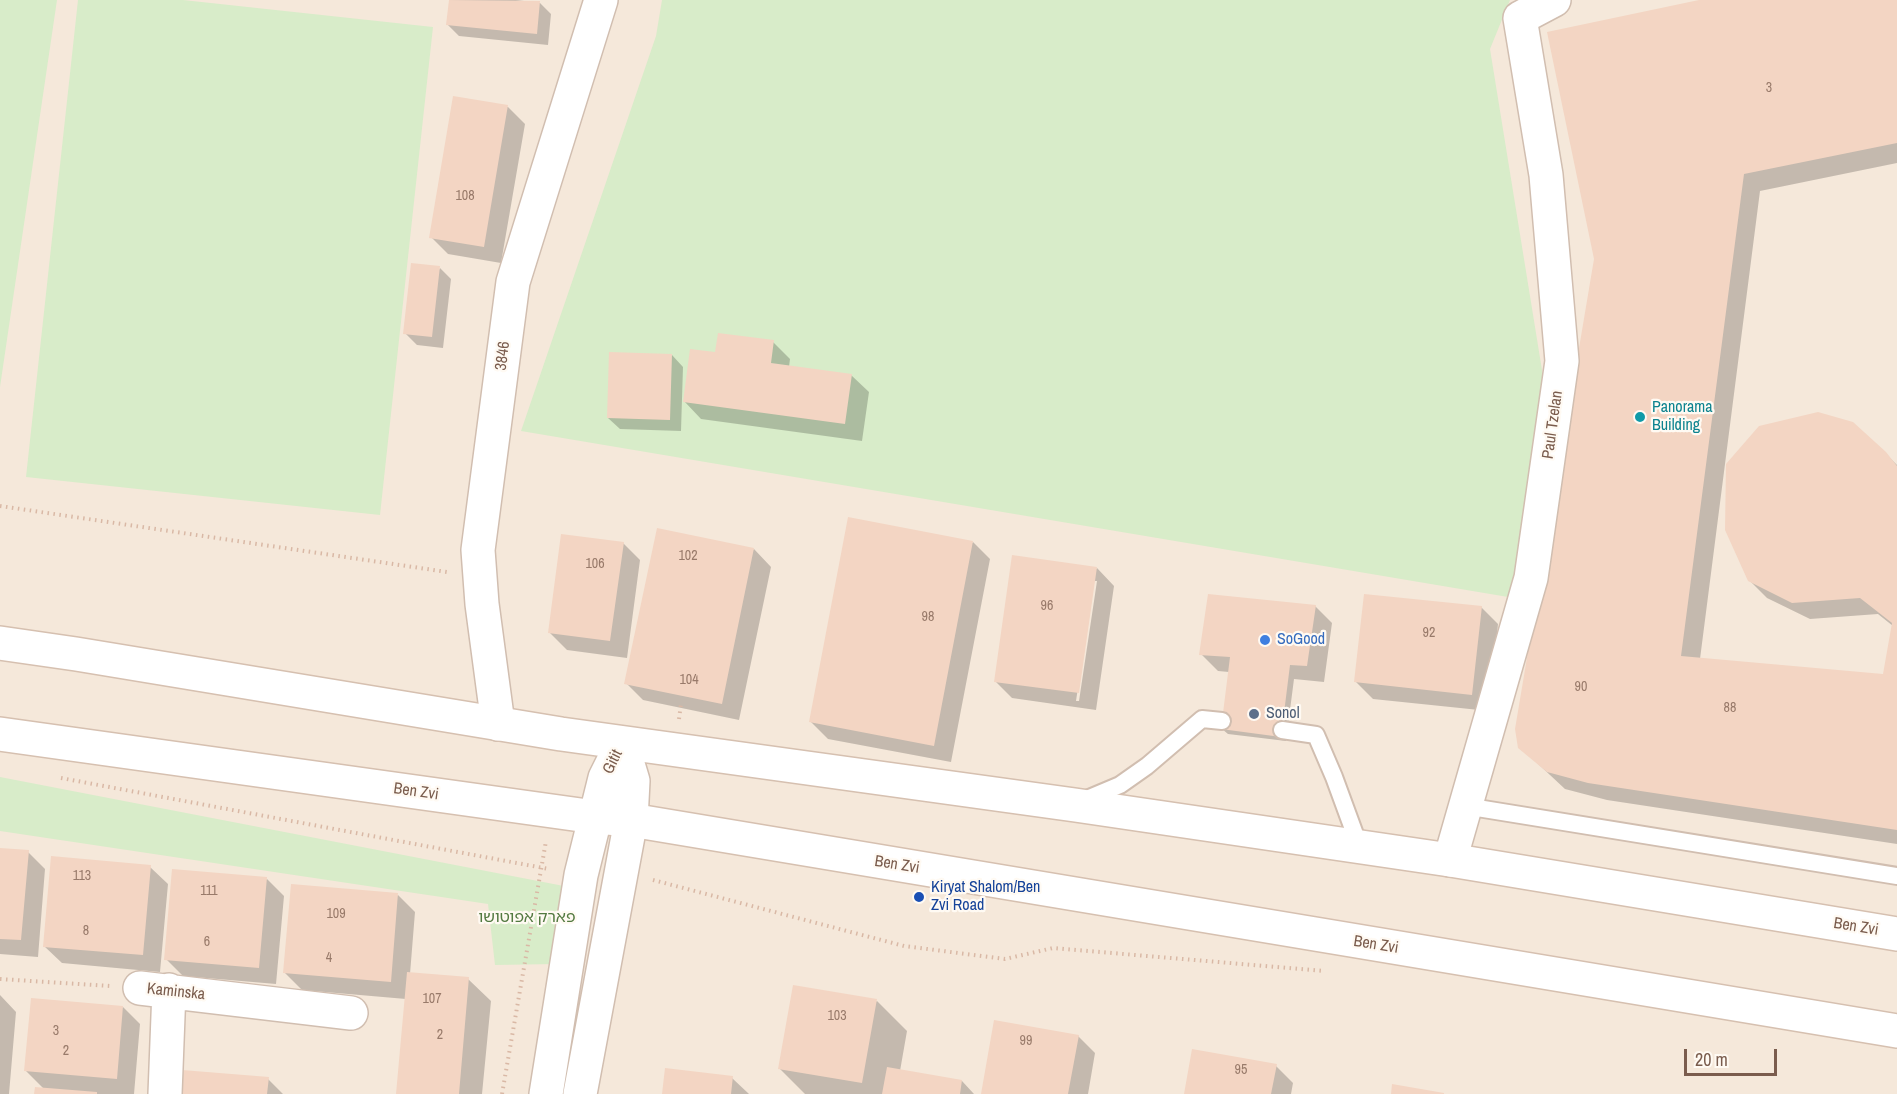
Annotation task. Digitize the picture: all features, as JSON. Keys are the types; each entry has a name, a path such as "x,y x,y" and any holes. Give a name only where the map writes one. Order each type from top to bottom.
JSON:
{"main road":[{"name":"3846","path":"498,724 478,550 513,282 601,0"},
{"name":"Paul Tzelan","path":"1449,860 1531,578 1562,361 1546,175 1520,18 1554,0"},
{"name":"Ben Zvi","path":"0,643 622,744 1075,805 1449,860 1897,934"},
{"name":"Ben Zvi","path":"0,734 631,820 1897,1031"},
{"name":"Gitit","path":"546,1094 580,875 605,778 622,744"},
{"name":"Gitit","path":"580,1094 631,820 633,781 622,744"},
{"name":"Kaminska","path":"154,989 351,1013"},
{"path":"154,989 165,1094"}],"lane":[{"path":"1075,805 1120,785 1148,766 1202,718 1222,721"},
{"path":"1282,730 1316,735 1360,848"},
{"path":"1465,806 1897,876"}],"path":[{"path":"0,506 480,577"},
{"path":"58,777 580,875"},
{"path":"502,1094 542,868"},
{"path":"619,884 643,877 904,946 1005,959 1053,948 1334,972"},
{"name":"Kaminska","path":"0,979 154,989"}],"shaded area":[{"path":"0,0 1897,0 1897,1094 0,1094"}],"green space":[{"path":"0,0 57,0 0,387"},
{"path":"78,0 183,0 433,27 380,515 26,477"},
{"path":"662,0 1510,0 1490,49 1547,401 1514,598 521,431 656,36"},
{"name":"פארק אפוטושו","path":"0,777 569,887 557,964 495,965 488,904 0,831"}],"building":[{"path":"449,0 540,1 537,34 446,25"},
{"name":"Panorama Building","path":"1699,0 1897,0 1897,143 1744,174 1681,656 1883,674 1892,623 1860,598 1792,603 1748,581 1725,530 1726,464 1759,426 1818,412 1853,422 1886,452 1897,466 1897,830 1588,783 1547,772 1518,748 1515,729 1594,259 1547,32"},
{"path":"453,96 508,105 484,247 429,238"},
{"path":"411,263 440,266 432,337 403,334"},
{"path":"718,333 774,340 771,363 852,374 845,424 683,402 690,349 715,352"},
{"path":"609,352 672,354 670,420 607,418"},
{"path":"848,517 973,541 934,746 809,722"},
{"path":"657,528 754,548 722,704 624,684"},
{"path":"561,534 624,542 610,641 548,633"},
{"path":"1012,555 1097,567 1079,693 994,682"},
{"path":"1208,594 1316,605 1307,666 1290,665 1281,737 1221,729 1230,657 1199,655"},
{"path":"1364,594 1482,606 1472,695 1354,682"},
{"path":"0,848 29,850 21,940 0,939"},
{"path":"51,856 151,865 143,955 43,947"},
{"path":"172,869 267,877 259,968 164,960"},
{"path":"291,884 398,893 391,982 283,973"},
{"path":"407,972 469,977 459,1094 396,1094"},
{"path":"793,985 877,999 862,1083 778,1069"},
{"path":"31,998 123,1006 117,1079 24,1071"},
{"path":"994,1020 1079,1035 1068,1094 981,1094"},
{"path":"1192,1049 1277,1064 1271,1094 1184,1094"},
{"path":"887,1067 962,1080 960,1094 882,1094"},
{"path":"665,1068 733,1076 731,1094 662,1094"},
{"path":"182,1070 269,1077 267,1094 180,1094"},
{"path":"1392,1084 1444,1093 1444,1094 1391,1094"},
{"path":"35,1087 97,1092 97,1094 34,1094"}],"place":[{"name":"Panorama Building","path":"1640,417"},
{"name":"SoGood","path":"1265,640"},
{"name":"Sonol","path":"1254,714"},
{"name":"Kiryat Shalom/Ben Zvi Road","path":"919,897"}]}
